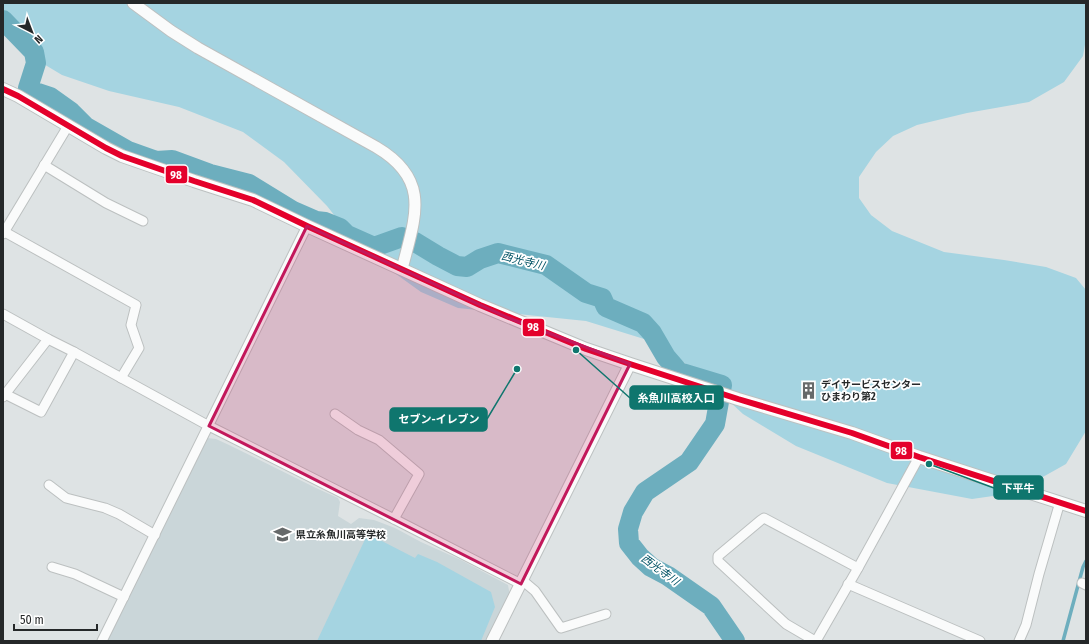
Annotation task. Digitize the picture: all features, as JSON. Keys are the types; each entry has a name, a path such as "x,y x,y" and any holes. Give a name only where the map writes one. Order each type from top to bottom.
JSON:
{"main road":[{"path":"3,89 18,96 122,156 253,200 515,320 586,349 1086,511"}],"street":[{"path":"133,3 177,36 376,147 396,161 410,179 414,191 415,204 414,219 402,269"},
{"path":"68,126 4,232 136,305 131,325 140,348 122,378"},
{"path":"44,165 106,203 143,221"},
{"path":"102,641 307,226"},
{"path":"3,314 209,426 522,582 535,591 561,628 606,614"},
{"path":"48,339 4,395 41,412 74,352"},
{"path":"492,641 630,364"},
{"path":"335,414 358,430 379,440 419,474 394,519"},
{"path":"858,568 764,518 718,556 718,561 786,624 815,641 858,568 919,457"},
{"path":"49,485 66,498 106,508 155,535"},
{"path":"1019,641 1026,625 1060,502"},
{"path":"52,567 75,574 124,597"},
{"path":"848,584 980,641"}],"highlighted area":[{"path":"307,226 509,318 630,364 521,584 209,426"}],"shaded area":[{"path":"3,3 1086,3 1086,39 1083,56 1064,82 1029,102 967,113 917,125 893,136 876,152 859,177 859,198 871,215 892,231 944,252 1046,267 1076,278 1086,290 1086,431 1066,464 1014,493 972,499 887,483 796,446 743,414 700,374 657,343 586,321 458,308 421,292 361,249 327,206 284,162 243,132 179,107 109,91 62,75 32,57 3,34"},
{"name":"県立糸魚川高等学校","path":"207,438 216,439 338,498 340,502 338,516 351,524 359,518 374,520 395,528 508,585 510,596 487,641 105,641"},
{"path":"369,531 379,536 378,539 415,558 418,554 437,562 491,592 495,607 481,641 317,641"}],"waterway":[{"name":"西光寺川","path":"3,20 34,52 36,63 28,88 29,93 38,93 50,97 71,112 86,127 128,151 156,161 172,160 210,174 249,184 293,211 316,221 325,222 340,228 347,235 374,247 402,237 415,242 457,266 467,267 480,259 498,253 546,265 586,293 602,298 606,307 643,323 652,333 666,357 679,372 722,385 715,424 689,462 645,492 633,512 628,529 629,543 640,557 651,567 668,576 711,606 735,641"},
{"path":"1063,641 1083,567 1086,561"}],"transit line":[{"name":"98","path":"3,89 18,96 122,156 253,200 480,305 586,349 738,399 852,433 919,457 1086,511"}],"place":[{"name":"糸魚川高校入口","path":"576,350"},
{"name":"セブン-イレブン","path":"517,369"},
{"name":"デイサービスセンター ひまわり第2","path":"808,391"},
{"name":"下平牛","path":"929,464"},
{"name":"県立糸魚川高等学校","path":"283,535"}]}
